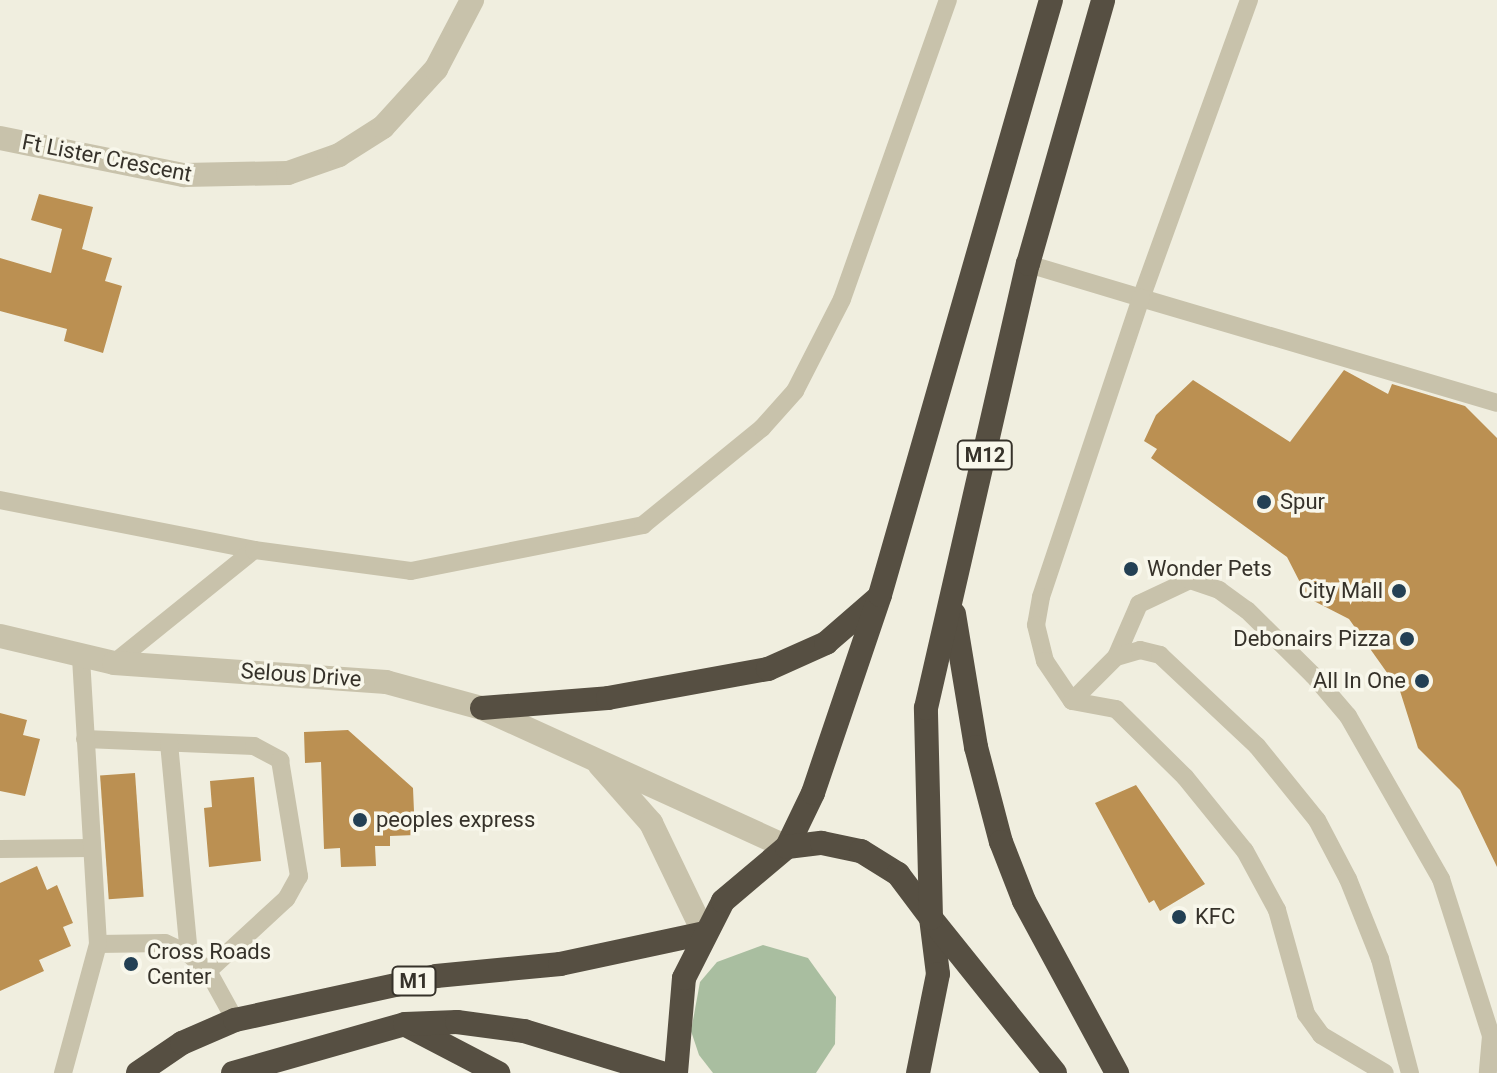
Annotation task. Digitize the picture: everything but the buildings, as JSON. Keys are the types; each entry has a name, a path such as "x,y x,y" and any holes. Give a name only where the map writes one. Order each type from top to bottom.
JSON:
{"highway":[{"name":"M12","path":"676,1073 681,990 704,933 747,876 787,847 813,793 880,595 1051,0"},
{"name":"M12","path":"918,1073 938,974 931,918 926,708 1028,264 1103,0"},
{"path":"482,708 608,698 768,669 826,643 880,595"},
{"path":"951,600 976,747 1001,842 1024,901 1117,1073"},
{"name":"M12","path":"787,847 822,843 861,851 898,874 931,918"},
{"path":"931,918 1055,1073"},
{"name":"M1","path":"138,1073 182,1043 235,1020 436,976 560,964 704,933"},
{"name":"M1","path":"233,1073 405,1024 457,1022 524,1031 661,1073"},
{"path":"405,1024 498,1073"}],"street":[{"name":"Ft Lister Crescent","path":"0,138 184,175 288,173 339,155 383,127 436,69 472,0"},
{"name":"Selous Drive","path":"0,636 114,663 386,682 482,708 787,847"},
{"name":"Selous Drive","path":"593,756 651,823 704,933"}],"lane":[{"path":"0,500 254,550 411,571 643,525 762,428 795,391 842,299 948,0"},
{"path":"1249,0 1141,298 1036,625 1045,661 1072,701 1116,709 1185,777 1245,851 1277,910 1306,1014 1321,1035 1385,1073"},
{"path":"1028,264 1497,403"},
{"path":"114,663 254,550"},
{"path":"1072,701 1116,657 1139,604 1190,580 1219,590 1247,610 1313,675 1348,716 1441,879 1491,1036 1488,1073"},
{"path":"1116,657 1140,650 1160,655 1257,746 1317,820 1380,959 1410,1073"},
{"path":"63,1073 98,944 81,654"},
{"path":"85,739 254,746 280,760 299,876 286,899 208,971"},
{"path":"169,743 189,954"},
{"path":"0,849 92,848"},
{"path":"98,944 165,943 189,954 208,971 235,1020"}],"green space":[{"path":"763,945 808,958 836,997 835,1044 816,1073 713,1073 699,1055 691,1031 700,982 717,962"}],"place":[{"name":"Spur","path":"1264,502"},
{"name":"Wonder Pets","path":"1131,569"},
{"name":"City Mall","path":"1399,591"},
{"name":"Debonairs Pizza","path":"1407,639"},
{"name":"All In One","path":"1422,681"},
{"name":"peoples express","path":"360,820"},
{"name":"KFC","path":"1179,917"},
{"name":"Cross Roads Center","path":"131,964"}]}
